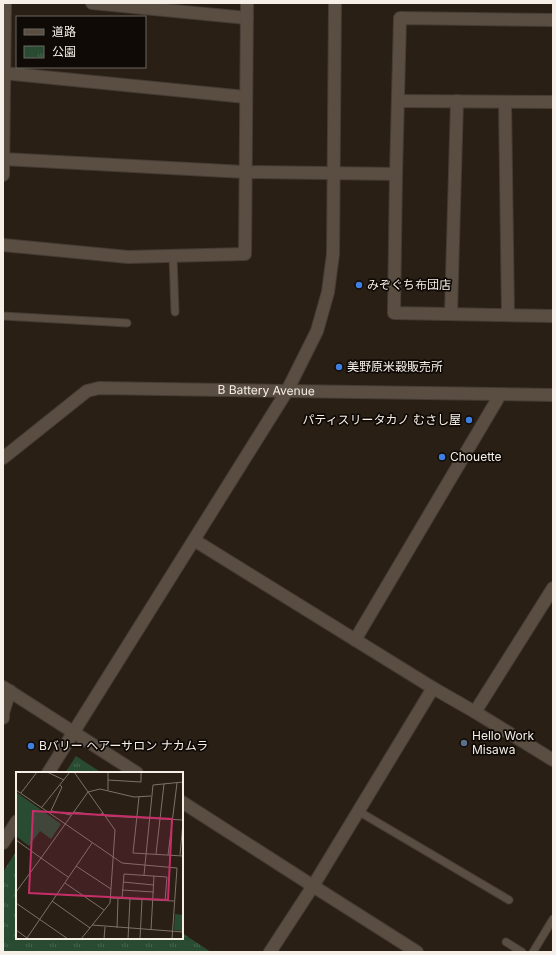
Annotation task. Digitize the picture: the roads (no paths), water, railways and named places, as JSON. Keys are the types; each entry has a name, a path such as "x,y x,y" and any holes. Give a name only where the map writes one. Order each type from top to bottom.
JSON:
{"street":[{"path":"3,175 5,3"},
{"path":"92,3 247,18"},
{"path":"3,245 128,257 245,254 247,3"},
{"path":"49,772 287,391 317,330 328,292 333,254 335,3"},
{"path":"553,20 400,18 394,313 553,316"},
{"path":"4,73 246,97"},
{"path":"451,314 457,101"},
{"path":"398,102 553,102"},
{"path":"505,102 508,315"},
{"path":"3,159 245,172 396,174"},
{"name":"B Battery Avenue","path":"3,458 88,391 99,388 553,395"},
{"path":"355,640 500,395"},
{"path":"194,540 433,688 553,760"},
{"path":"475,712 553,588"},
{"path":"270,952 433,688"},
{"path":"3,718 6,689 136,772"},
{"path":"183,803 417,952"},
{"path":"4,838 16,822"}],"lane":[{"path":"173,256 175,312"},
{"path":"3,316 127,324"},
{"path":"358,811 509,900"},
{"path":"533,952 553,919"},
{"path":"506,942 522,952"}],"place":[{"name":"みぞぐち布団店","path":"359,285"},
{"name":"美野原米穀販売所","path":"339,367"},
{"name":"パティスリータカノ むさし屋","path":"469,420"},
{"name":"Chouette","path":"442,457"},
{"name":"Hello Work Misawa","path":"464,743"},
{"name":"Bバリー ヘアーサロン ナカムラ","path":"31,746"}]}
